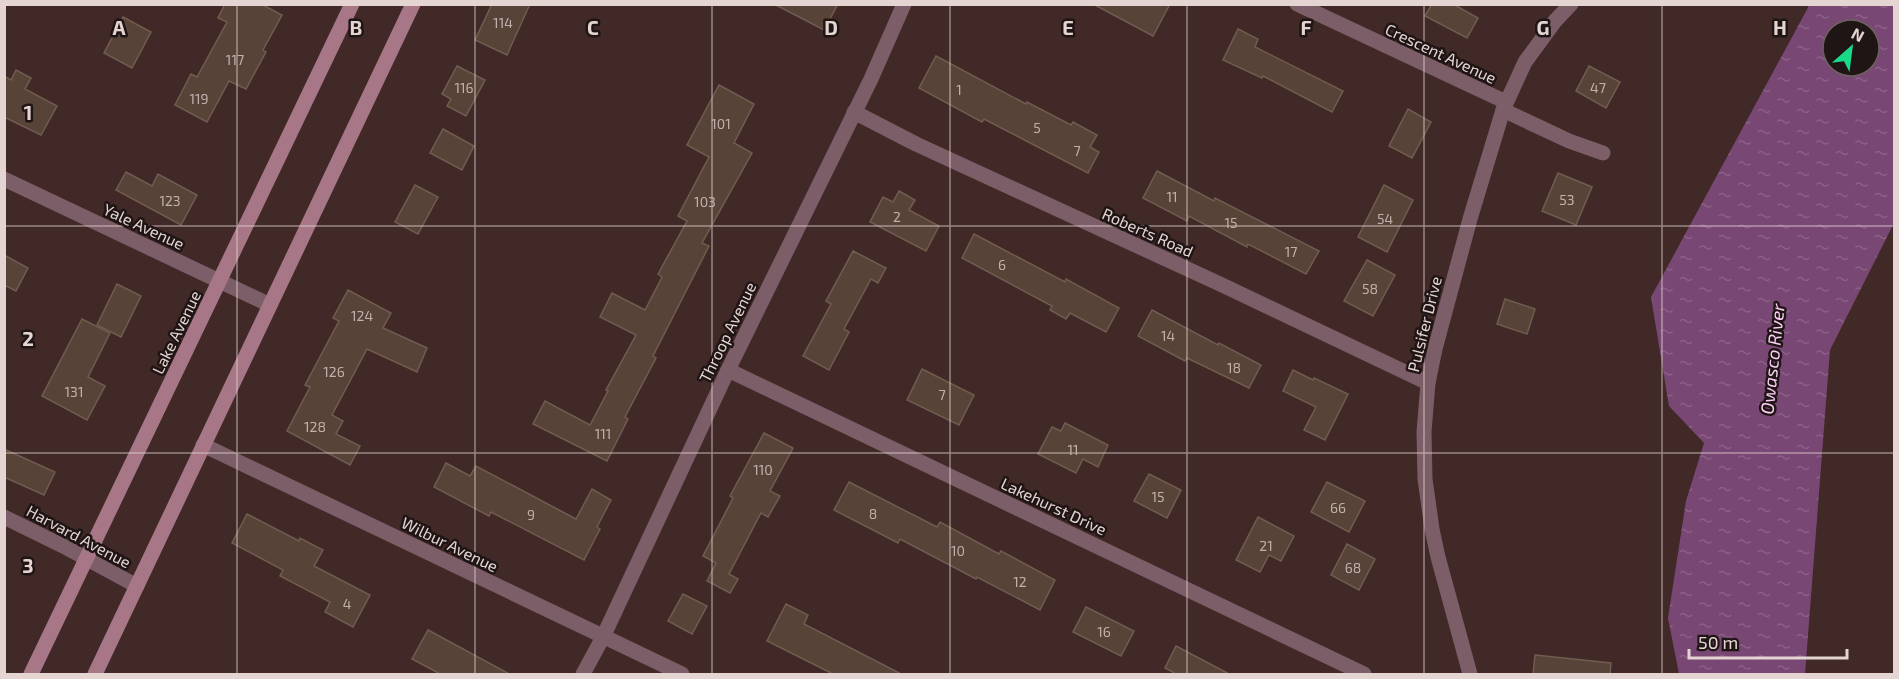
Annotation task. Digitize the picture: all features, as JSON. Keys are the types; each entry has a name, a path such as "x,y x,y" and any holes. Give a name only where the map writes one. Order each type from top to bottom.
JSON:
{"main road":[{"name":"Lake Avenue","path":"31,675 352,4"},
{"path":"95,675 409,6"}],"street":[{"name":"Throop Avenue","path":"583,675 904,4"},
{"name":"Crescent Avenue","path":"1297,4 1504,106 1569,141 1604,153"},
{"name":"Pulsifer Drive","path":"1470,675 1438,557 1429,509 1425,479 1424,432 1428,383 1470,219 1504,106 1525,62 1555,21 1571,4"},
{"name":"Roberts Road","path":"854,112 916,144 1428,383"},
{"name":"Yale Avenue","path":"4,179 270,305"},
{"name":"Lakehurst Drive","path":"728,370 1364,675"},
{"name":"Wilbur Avenue","path":"202,445 682,675"},
{"name":"Harvard Avenue","path":"4,518 63,546 137,586"}],"water":[{"name":"Owasco River","path":"1810,4 1894,5 1894,223 1830,350 1805,674 1679,674 1668,618 1686,501 1704,443 1669,406 1651,297"}],"building":[{"path":"225,4 261,4 282,15 246,89 229,81 207,122 175,105 191,74 197,77 227,22 218,18"},
{"path":"492,4 530,4 507,55 475,40"},
{"path":"774,4 838,4 824,30"},
{"path":"1093,4 1170,4 1153,36"},
{"path":"1432,4 1453,4 1478,18 1467,38 1425,16"},
{"path":"123,17 151,32 132,68 104,53"},
{"path":"1238,29 1258,39 1255,47 1343,91 1332,112 1263,76 1262,78 1223,60"},
{"path":"936,56 1026,104 1027,102 1071,125 1073,122 1097,135 1090,147 1099,152 1088,173 984,119 982,122 919,88"},
{"path":"457,66 485,80 466,116 447,106 451,99 442,94"},
{"path":"1589,66 1620,82 1606,108 1576,91"},
{"path":"16,70 31,78 25,89 57,106 41,135 4,117 4,76 11,80"},
{"path":"719,85 754,104 734,143 752,153 702,243 709,246 653,356 656,358 625,417 628,419 607,461 533,424 545,401 590,425 636,335 600,317 612,293 645,310 662,277 658,274 687,221 678,216 709,157 687,145"},
{"path":"1408,109 1431,122 1412,158 1389,146"},
{"path":"443,129 474,146 462,170 430,153"},
{"path":"1157,171 1319,251 1306,274 1248,244 1247,247 1189,216 1187,221 1143,198"},
{"path":"126,172 152,186 158,174 197,195 181,225 116,190"},
{"path":"1558,173 1592,187 1576,225 1542,211"},
{"path":"415,185 438,197 418,234 395,222"},
{"path":"1384,185 1413,200 1387,252 1358,237"},
{"path":"899,191 915,200 909,210 939,226 926,251 870,222 883,197 893,202"},
{"path":"974,234 1119,308 1106,332 1070,313 1066,319 1050,310 1052,306 962,258"},
{"path":"853,251 886,268 878,283 871,279 844,329 849,332 829,370 803,356 831,304 826,301"},
{"path":"4,255 28,268 16,291 4,285"},
{"path":"1367,260 1395,275 1373,316 1344,301"},
{"path":"117,284 141,296 121,337 97,325"},
{"path":"348,290 391,313 383,328 427,348 417,372 367,349 332,415 343,421 336,434 360,446 350,465 287,431 310,387 305,385 339,321 333,318"},
{"path":"1505,299 1535,309 1527,334 1497,324"},
{"path":"1152,310 1261,365 1249,388 1187,358 1185,361 1138,336"},
{"path":"82,319 110,333 88,377 105,386 87,420 42,396"},
{"path":"922,369 974,395 959,425 907,400"},
{"path":"1293,370 1348,394 1325,440 1304,430 1316,407 1283,391"},
{"path":"1065,423 1108,445 1098,467 1083,459 1076,473 1038,454 1052,427 1061,431"},
{"path":"764,433 793,448 770,491 780,496 768,517 761,513 729,574 738,579 730,593 707,581 716,563 703,556 733,498 730,496"},
{"path":"4,449 55,472 44,495 4,477"},
{"path":"446,463 470,476 476,466 576,519 592,489 611,500 597,527 600,529 584,560 491,512 489,516 434,487"},
{"path":"1149,474 1181,490 1167,518 1134,501"},
{"path":"849,482 937,527 940,522 999,554 1001,551 1055,580 1040,610 900,539 898,543 834,510"},
{"path":"1327,482 1365,501 1349,532 1311,512"},
{"path":"247,514 299,541 300,538 323,550 314,566 370,595 353,627 325,612 330,602 280,576 283,570 232,543"},
{"path":"1258,517 1294,536 1281,561 1269,555 1260,572 1236,560"},
{"path":"1347,544 1375,559 1359,590 1331,575"},
{"path":"683,594 707,606 692,634 668,621"},
{"path":"786,604 808,615 804,624 903,675 835,675 767,641"},
{"path":"1086,607 1134,631 1121,656 1073,632"},
{"path":"428,630 511,675 442,675 412,659"},
{"path":"1176,646 1231,675 1178,675 1165,668"},
{"path":"1535,655 1611,663 1610,675 1533,675"}]}
